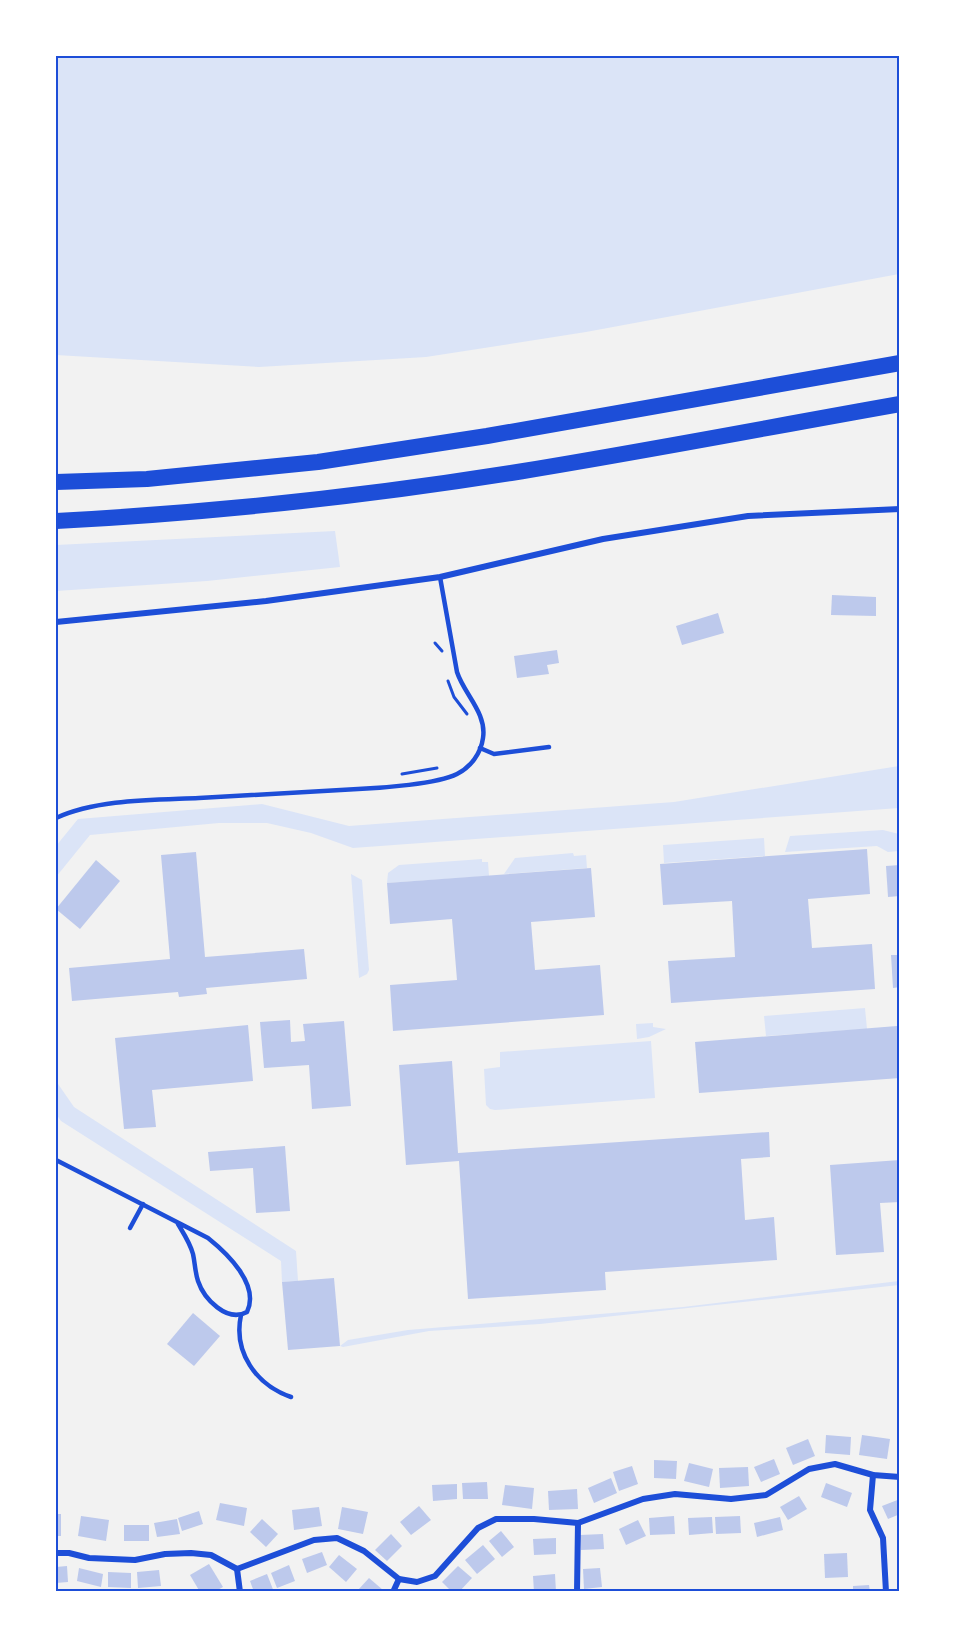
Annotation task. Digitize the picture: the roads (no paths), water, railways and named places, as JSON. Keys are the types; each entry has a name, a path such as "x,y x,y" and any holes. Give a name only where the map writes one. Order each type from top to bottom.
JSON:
{"highway":[{"path":"56,482 147,478 318,462 487,436 900,363"},
{"path":"56,522 135,517 332,497 486,476 900,404"}],"street":[{"path":"56,622 266,600 440,577 603,539 748,516 900,510"},
{"path":"56,1553 69,1553 89,1558 135,1560 165,1554 201,1554 211,1555 237,1569 315,1540 338,1538 364,1551 399,1579 417,1582 435,1576 478,1528 496,1519 578,1523 642,1499 675,1494 731,1498 765,1496 809,1469 835,1464 873,1475 900,1477"},
{"path":"873,1475 870,1510 883,1538 886,1592"},
{"path":"577,1592 578,1523"},
{"path":"237,1569 240,1592"},
{"path":"393,1592 399,1579"}],"lane":[{"path":"56,818 71,811 100,805 399,786 456,774 476,758 483,739 482,719 460,682 457,672 440,577"},
{"path":"480,748 494,754 549,747"},
{"path":"56,1160 208,1238 236,1266 249,1290 247,1312 233,1315 223,1311 205,1295 198,1282 189,1242 178,1224"},
{"path":"130,1228 143,1204"},
{"path":"241,1315 239,1336 251,1367 264,1382 278,1392 291,1397"}]}
